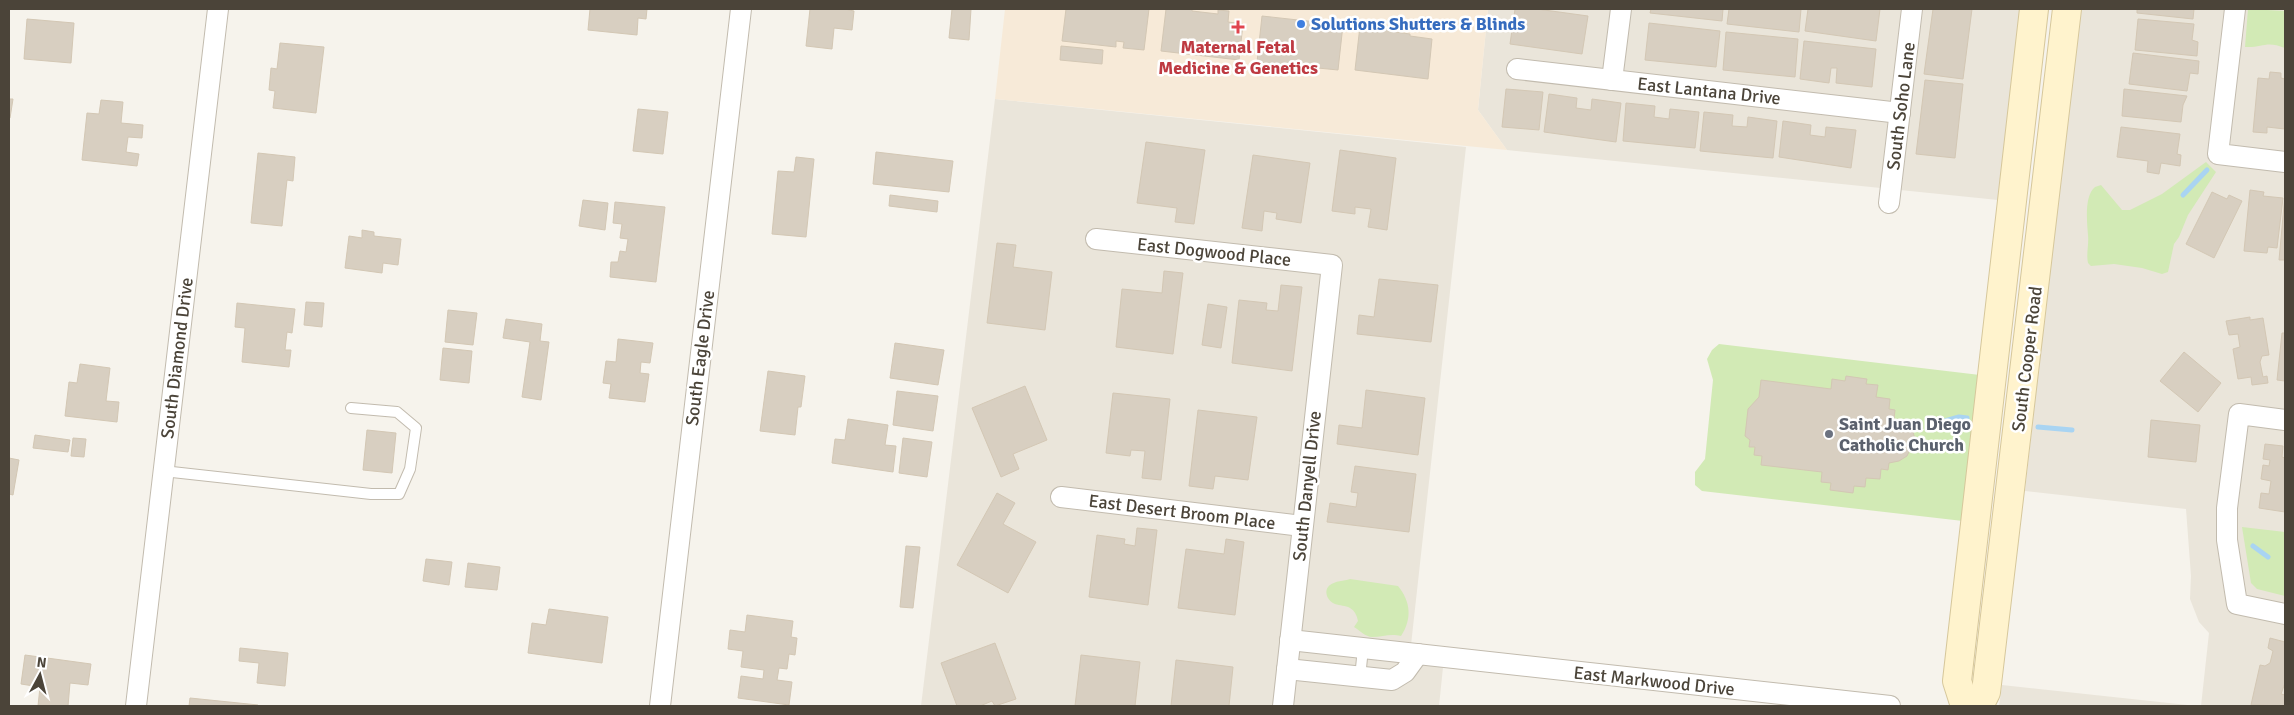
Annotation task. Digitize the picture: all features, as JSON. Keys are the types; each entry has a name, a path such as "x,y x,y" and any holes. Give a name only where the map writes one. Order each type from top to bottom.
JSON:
{"main road":[{"name":"South Cooper Road","path":"1966,706 1957,680 2034,9"},
{"name":"South Cooper Road","path":"1979,706 1986,692 2067,9"},
{"path":"2010,217 2043,220"}],"street":[{"name":"South Diamond Drive","path":"136,706 218,9"},
{"name":"South Eagle Drive","path":"660,706 741,9"},
{"path":"1612,80 1621,9"},
{"name":"South Soho Lane","path":"1889,203 1912,9"},
{"path":"2235,9 2218,154 2285,162"},
{"name":"East Lantana Drive","path":"1517,69 1900,113"},
{"name":"East Dogwood Place","path":"1096,239 1332,265"},
{"name":"South Danyell Drive","path":"1283,706 1332,265"},
{"path":"2285,420 2239,414 2227,508 2227,540 2237,604 2285,614"},
{"name":"East Desert Broom Place","path":"1061,497 1302,526"},
{"name":"East Markwood Drive","path":"1290,640 1890,706"},
{"path":"1287,669 1392,680 1405,672 1418,654"}],"lane":[{"path":"163,472 371,494 399,494 410,469 416,428 397,412 351,408"},
{"path":"1360,678 1363,648"}],"shaded area":[{"path":"1005,9 1488,9 1478,110 1507,150 995,99"},
{"path":"1488,9 2022,9 1998,200 1507,150 1478,110"},
{"path":"2079,9 2285,9 2285,706 2201,706 2209,633 2199,622 2190,599 2191,576 2186,509 2025,491"},
{"path":"995,99 1466,147 1411,645 1445,648 1439,706 921,706"},
{"path":"2002,685 2169,703 2197,706 1999,706"}],"green space":[{"path":"2248,9 2285,11 2285,48 2269,44 2245,47"},
{"path":"2206,162 2216,172 2188,215 2174,244 2168,272 2162,274 2142,268 2114,264 2091,266 2088,263 2087,210 2089,196 2095,187 2101,185 2122,210 2130,210 2162,194"},
{"path":"1719,344 1980,375 1963,521 1702,491 1695,485 1695,472 1705,459 1713,380 1707,359 1712,350"},
{"path":"2242,527 2285,532 2285,596 2257,589 2251,583"},
{"path":"1350,579 1398,586 1408,604 1407,623 1401,636 1372,637 1367,636 1354,627 1358,621 1353,611 1348,607 1335,604 1330,600 1326,592 1330,585"}],"building":[{"path":"590,9 647,9 646,19 638,18 637,35 588,30"},
{"path":"810,9 845,9 854,11 852,30 834,28 832,49 806,46"},
{"path":"952,9 971,9 969,40 949,38"},
{"path":"1066,9 1149,9 1144,50 1123,48 1124,42 1116,41 1116,47 1062,41"},
{"path":"1166,9 1192,9 1192,11 1218,14 1218,10 1229,11 1228,22 1243,24 1239,60 1161,51"},
{"path":"1515,9 1537,9 1588,16 1582,54 1510,44"},
{"path":"1651,9 1723,9 1722,21 1650,13"},
{"path":"1729,9 1801,9 1799,32 1727,24"},
{"path":"1808,9 1880,9 1876,41 1805,31"},
{"path":"1933,9 1972,9 1963,79 1924,74"},
{"path":"2137,9 2194,9 2193,19 2137,13"},
{"path":"1262,16 1343,25 1338,70 1257,62"},
{"path":"27,19 74,23 71,63 24,59"},
{"path":"2138,19 2194,24 2192,40 2198,42 2197,56 2135,50"},
{"path":"1649,23 1720,31 1716,67 1645,60"},
{"path":"1360,26 1388,29 1388,31 1410,34 1410,36 1432,39 1428,79 1355,70"},
{"path":"1726,32 1798,39 1795,77 1723,70"},
{"path":"1804,41 1876,49 1872,87 1836,83 1837,68 1831,68 1829,83 1800,79"},
{"path":"280,43 324,47 316,113 273,108 275,91 269,90 271,68 277,69"},
{"path":"1061,46 1103,50 1102,64 1060,60"},
{"path":"2133,53 2199,61 2198,74 2190,73 2187,91 2129,84"},
{"path":"2270,72 2281,73 2281,78 2285,79 2285,129 2267,127 2267,133 2253,132 2258,78 2269,79"},
{"path":"1925,80 1963,84 1955,158 1916,154"},
{"path":"1506,89 1543,92 1539,130 1502,127"},
{"path":"2124,89 2187,96 2183,105 2181,122 2122,116"},
{"path":"1549,94 1577,98 1576,108 1591,110 1592,99 1621,103 1616,142 1544,132"},
{"path":"9,99 13,99 10,118 9,118"},
{"path":"101,100 123,102 121,123 143,125 142,138 128,137 126,152 139,154 137,166 82,160 87,113 99,114"},
{"path":"1626,103 1655,106 1654,117 1669,119 1670,109 1699,112 1695,148 1623,141"},
{"path":"638,109 668,112 663,154 633,151"},
{"path":"1704,112 1733,115 1732,126 1747,127 1748,117 1777,121 1773,158 1700,151"},
{"path":"1783,121 1811,125 1810,135 1825,137 1826,127 1856,130 1851,168 1779,157"},
{"path":"2121,127 2180,134 2177,154 2181,155 2180,166 2161,163 2159,174 2147,172 2148,161 2117,157"},
{"path":"1146,142 1205,150 1194,224 1175,222 1177,208 1137,203"},
{"path":"1340,150 1396,158 1387,230 1368,227 1371,209 1355,207 1355,214 1332,211"},
{"path":"876,152 953,161 949,192 873,184"},
{"path":"258,153 295,157 293,181 287,180 282,226 251,223"},
{"path":"1253,155 1310,163 1301,223 1276,219 1277,213 1264,211 1262,231 1242,228"},
{"path":"796,157 814,159 806,237 772,234 778,171 794,172"},
{"path":"2250,190 2264,192 2263,196 2283,198 2277,248 2268,247 2267,253 2244,251"},
{"path":"2212,192 2227,199 2229,195 2242,201 2214,258 2186,244"},
{"path":"890,195 938,201 937,212 889,206"},
{"path":"2285,195 2285,260 2279,260"},
{"path":"583,200 608,203 605,230 579,226"},
{"path":"615,202 665,207 656,282 610,277 611,262 618,262 620,251 626,252 628,239 620,238 622,224 613,223"},
{"path":"362,230 374,232 374,236 401,239 398,265 383,263 382,273 345,268 349,236 362,238"},
{"path":"997,243 1016,245 1013,267 1052,272 1045,330 987,323"},
{"path":"1164,271 1183,273 1173,354 1116,347 1122,289 1162,293"},
{"path":"1379,279 1438,285 1431,342 1357,334 1359,315 1374,317"},
{"path":"1281,285 1302,287 1292,371 1232,363 1239,300 1267,303 1266,310 1278,311"},
{"path":"306,302 324,303 322,327 304,325"},
{"path":"237,303 295,309 292,333 287,332 285,350 291,350 289,367 242,362 245,328 235,327"},
{"path":"1208,304 1227,307 1221,348 1202,345"},
{"path":"448,310 477,313 473,345 445,342"},
{"path":"2250,317 2250,320 2263,318 2269,355 2262,356 2260,362 2263,377 2267,376 2268,383 2252,385 2251,377 2238,379 2233,349 2240,347 2238,334 2229,335 2226,321"},
{"path":"506,319 542,324 540,341 549,342 541,400 522,397 530,342 503,338"},
{"path":"2282,333 2285,333 2285,381 2277,380"},
{"path":"618,339 653,343 650,363 641,362 640,373 649,374 645,402 609,398 611,384 603,383 606,361 616,362"},
{"path":"895,343 944,350 938,385 890,378"},
{"path":"443,348 472,351 469,383 440,380"},
{"path":"2184,352 2221,383 2198,412 2160,381"},
{"path":"80,364 110,368 106,401 119,402 117,422 65,416 69,382 77,383"},
{"path":"768,371 805,376 801,407 798,407 795,435 760,431"},
{"name":"Saint Juan Diego Catholic Church","path":"1846,376 1867,379 1866,384 1878,385 1876,397 1890,399 1889,409 1895,410 1894,419 1902,420 1908,424 1913,432 1915,439 1907,456 1899,461 1889,463 1888,470 1881,469 1880,479 1866,478 1865,487 1854,486 1853,493 1830,490 1831,483 1821,482 1822,472 1761,465 1762,456 1754,455 1755,447 1749,447 1750,440 1745,436 1748,409 1759,397 1761,380 1831,389 1832,379 1845,381"},
{"path":"1025,386 1047,440 1013,454 1019,469 1001,477 972,408"},
{"path":"1366,390 1425,398 1418,455 1337,444 1339,425 1362,428"},
{"path":"897,391 938,396 933,431 893,425"},
{"path":"1113,393 1170,399 1161,480 1142,478 1145,451 1131,450 1130,456 1106,453"},
{"path":"1198,410 1257,417 1248,480 1215,476 1213,489 1189,486"},
{"path":"848,419 888,425 885,445 896,446 893,472 832,463 835,439 845,440"},
{"path":"2151,420 2200,425 2196,462 2148,457"},
{"path":"367,430 396,433 392,473 363,470"},
{"path":"35,435 70,440 68,452 33,448"},
{"path":"73,438 86,439 84,457 71,456"},
{"path":"903,438 932,442 927,477 899,473"},
{"path":"2265,444 2283,446 2282,457 2285,458 2285,512 2259,508 2261,493 2269,494 2271,481 2261,479 2263,465 2269,466 2270,460 2263,459"},
{"path":"9,458 19,460 13,495 9,494"},
{"path":"1355,466 1416,474 1409,532 1327,522 1330,503 1356,507 1358,493 1351,492"},
{"path":"997,493 1015,503 1003,524 1036,542 1008,593 957,565"},
{"path":"1137,528 1157,530 1148,605 1089,597 1097,535 1125,539 1124,544 1135,546"},
{"path":"1226,539 1244,542 1235,615 1178,608 1186,549 1224,554"},
{"path":"906,546 920,547 913,608 900,607"},
{"path":"426,559 452,562 449,585 423,581"},
{"path":"468,563 500,567 497,590 465,587"},
{"path":"549,609 608,617 602,663 528,653 532,623 546,625"},
{"path":"747,615 793,621 791,637 797,638 795,655 789,654 787,669 779,668 777,680 792,682 789,705 738,698 741,676 763,679 764,670 741,667 743,651 728,649 730,630 745,632"},
{"path":"2270,638 2285,642 2285,683 2281,694 2285,695 2285,706 2251,705 2260,665 2265,666 2270,663 2273,651 2268,648"},
{"path":"995,643 1016,699 995,706 992,701 980,706 957,706 941,663"},
{"path":"240,648 288,653 285,686 257,683 259,663 239,661"},
{"path":"25,655 91,664 88,685 70,683 68,706 38,706 40,687 21,684"},
{"path":"1081,655 1140,662 1135,706 1075,706"},
{"path":"1176,660 1233,667 1229,706 1171,706"},
{"path":"190,698 258,705 258,706 189,706"}],"waterway":[{"path":"2183,195 2207,170"},
{"path":"1934,424 1959,417 1967,418"},
{"path":"2038,427 2072,430"},
{"path":"2253,546 2268,557"}],"place":[{"name":"Solutions Shutters & Blinds","path":"1301,24"},
{"name":"Maternal Fetal Medicine & Genetics","path":"1238,27"},
{"name":"Saint Juan Diego Catholic Church","path":"1829,434"}]}
